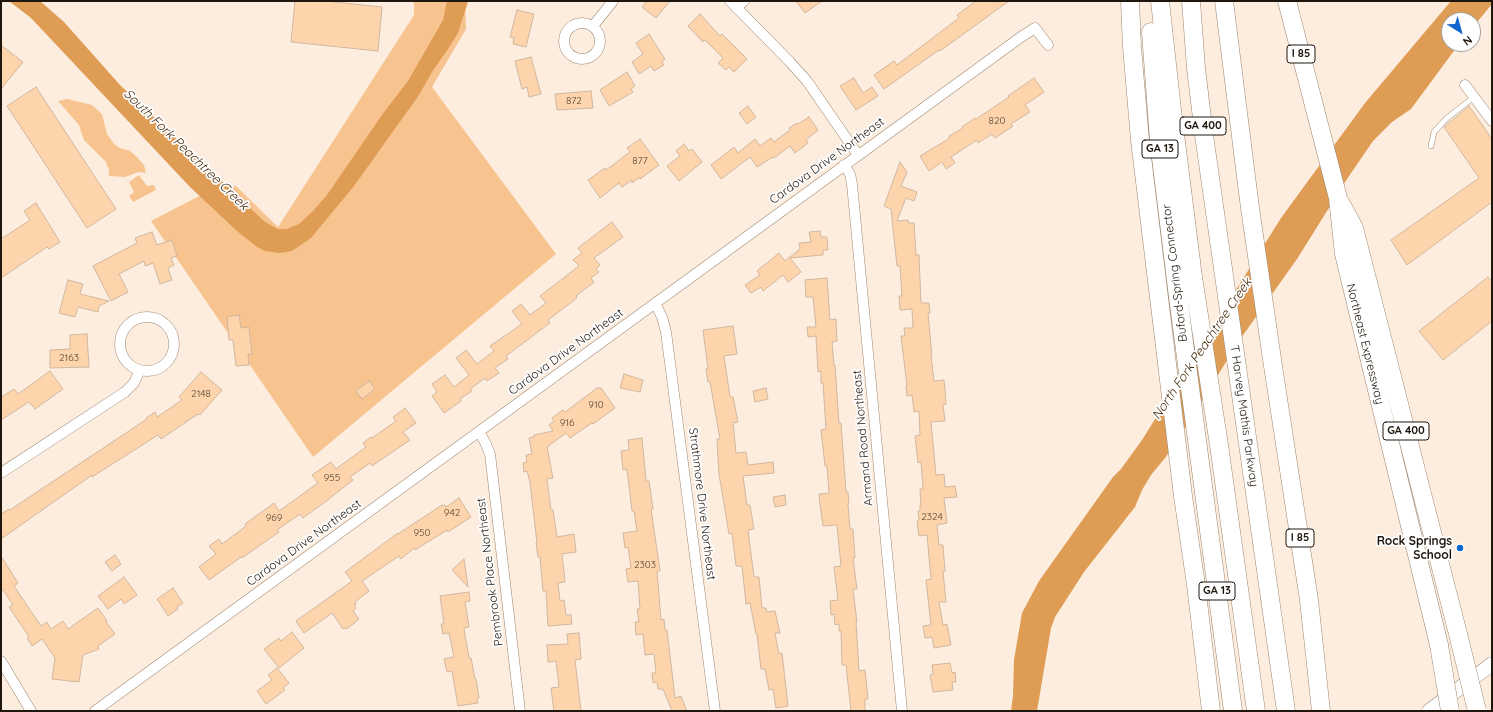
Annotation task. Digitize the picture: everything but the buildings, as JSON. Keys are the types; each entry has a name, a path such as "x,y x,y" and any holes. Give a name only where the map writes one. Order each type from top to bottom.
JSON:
{"highway":[{"name":"Buford-Spring Connector","path":"1130,1 1132,47 1140,140 1183,496 1196,585 1211,711"},
{"name":"Buford-Spring Connector","path":"1149,1 1159,141 1200,472 1233,711"},
{"path":"1160,1 1193,277 1219,445 1256,711"},
{"name":"T Harvey Mathis Parkway","path":"1191,1 1196,68 1204,135 1286,711"},
{"name":"I 85","path":"1224,1 1250,208 1309,600 1321,711"},
{"name":"Northeast Expressway","path":"1287,1 1338,198 1344,254 1439,645 1450,711"},
{"name":"GA 400","path":"1338,198 1354,228 1477,711"}],"main road":[{"path":"1430,711 1492,664"}],"street":[{"path":"593,26 613,1"},
{"path":"744,1 733,4 808,81 858,155"},
{"name":"Cardova Drive Northeast","path":"95,711 1021,37 1035,28 1048,45"},
{"path":"1465,85 1492,121"},
{"name":"Armand Road Northeast","path":"844,165 850,174 852,184 902,711"},
{"name":"Strathmore Drive Northeast","path":"655,303 662,317 666,332 715,711"},
{"path":"146,316 157,318 169,328 173,335 174,342 172,354 168,361 160,367 153,370 140,370 133,368 122,356 119,342 122,333 133,320 146,316"},
{"path":"1,473 124,392 134,383 140,370"},
{"name":"Pembrook Place Northeast","path":"479,432 486,442 490,454 520,711"},
{"path":"1,661 31,711"}],"lane":[{"path":"1431,146 1434,132 1447,118 1474,97"}],"shaded area":[{"path":"414,1 465,1 466,29 432,87 556,254 313,457 151,221 209,191 236,186 278,227 414,15"},
{"path":"67,99 92,105 102,114 107,134 114,144 120,148 130,151 137,157 144,165 146,173 139,172 125,177 109,176 109,170 106,162 84,140 79,125 58,101"},
{"path":"139,175 147,186 154,185 156,190 133,202 129,196 134,192 129,182"}],"water":[{"name":"South Fork Peachtree Creek","path":"9,1 40,1 64,22 120,85 265,222 278,229 287,229 299,224 327,195 384,112 408,81 443,20 447,1 468,1 458,33 432,72 419,95 354,186 311,238 292,251 280,253 265,251 257,247 237,231 190,187 31,18"},
{"path":"1451,1 1492,1 1492,4 1481,17 1481,12 1442,12"},
{"name":"North Fork Peachtree Creek","path":"1441,13 1441,52 1453,52 1411,109 1392,122 1373,141 1347,179 1297,259 1241,338 1181,434 1165,458 1151,475 1142,490 1135,507 1084,572 1055,617 1051,628 1037,711 1011,711 1014,660 1022,613 1039,581 1113,477 1121,469 1142,440 1281,218 1365,103"}],"place":[{"name":"Rock Springs School","path":"1460,548"}]}
